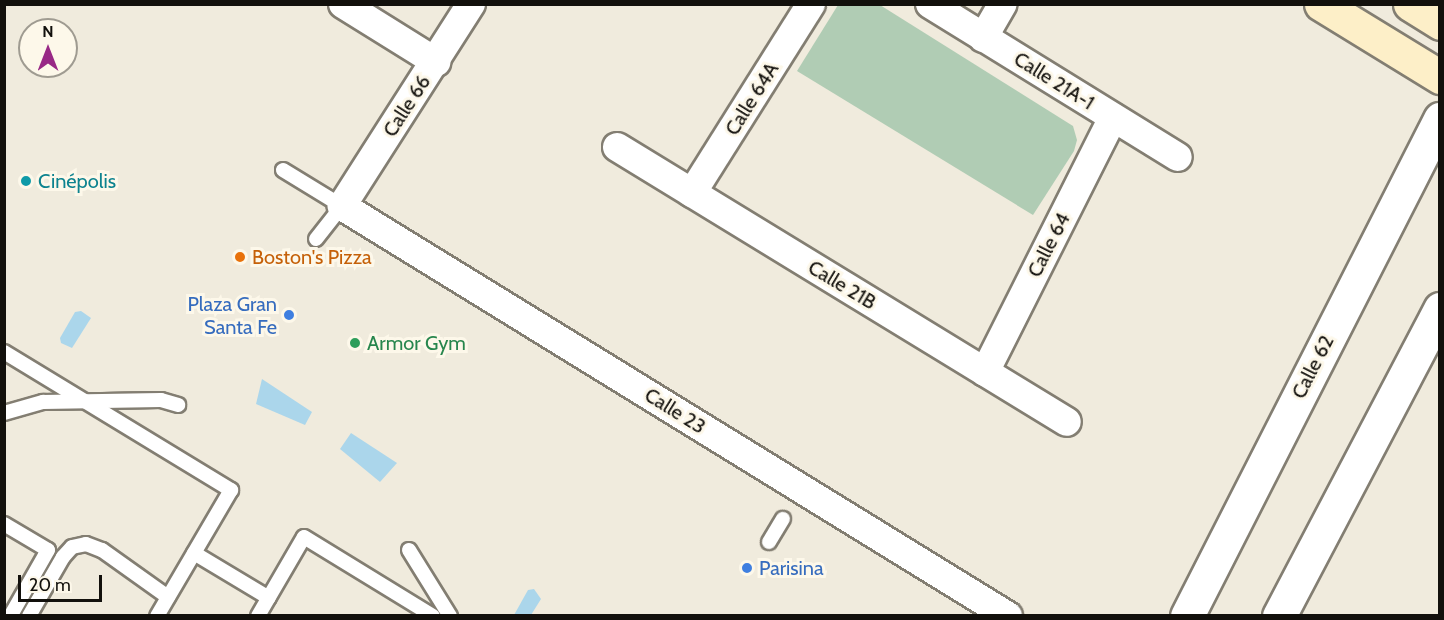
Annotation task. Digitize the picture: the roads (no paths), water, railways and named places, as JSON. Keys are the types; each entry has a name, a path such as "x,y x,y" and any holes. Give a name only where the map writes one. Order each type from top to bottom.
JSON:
{"main road":[{"path":"1321,4 1440,77"},
{"path":"1410,4 1440,23"}],"street":[{"path":"343,4 436,62"},
{"name":"Calle 66","path":"342,206 471,4"},
{"name":"Calle 64A","path":"692,193 811,4"},
{"path":"983,38 1003,4"},
{"name":"Calle 21A-1","path":"946,9 983,38 1178,157"},
{"name":"Calle 64","path":"985,372 1113,117"},
{"name":"Calle 62","path":"1187,615 1440,119"},
{"name":"Calle 21B","path":"617,147 1067,422"},
{"name":"Calle 23","path":"342,206 1008,615"},
{"path":"1279,615 1440,309"}],"lane":[{"path":"283,170 342,206 316,239"},
{"path":"4,352 231,490 157,615"},
{"path":"4,413 43,402 161,400 178,405"},
{"path":"769,542 783,519"},
{"path":"4,524 48,550 11,612"},
{"path":"258,615 304,537 433,615"},
{"path":"29,615 63,557 72,547 86,544 102,550 168,597"},
{"path":"409,550 450,615"},
{"path":"194,553 269,598"}],"water":[{"path":"81,311 91,318 72,348 61,343 60,338 75,312"},
{"path":"262,379 312,412 305,425 256,404"},
{"path":"351,433 397,463 380,482 340,449"},
{"path":"534,589 541,599 531,615 514,615 528,590"}],"place":[{"name":"Cinépolis","path":"26,181"},
{"name":"Boston's Pizza","path":"240,257"},
{"name":"Plaza Gran Santa Fe","path":"289,315"},
{"name":"Armor Gym","path":"355,343"},
{"name":"Parisina","path":"747,568"}]}
